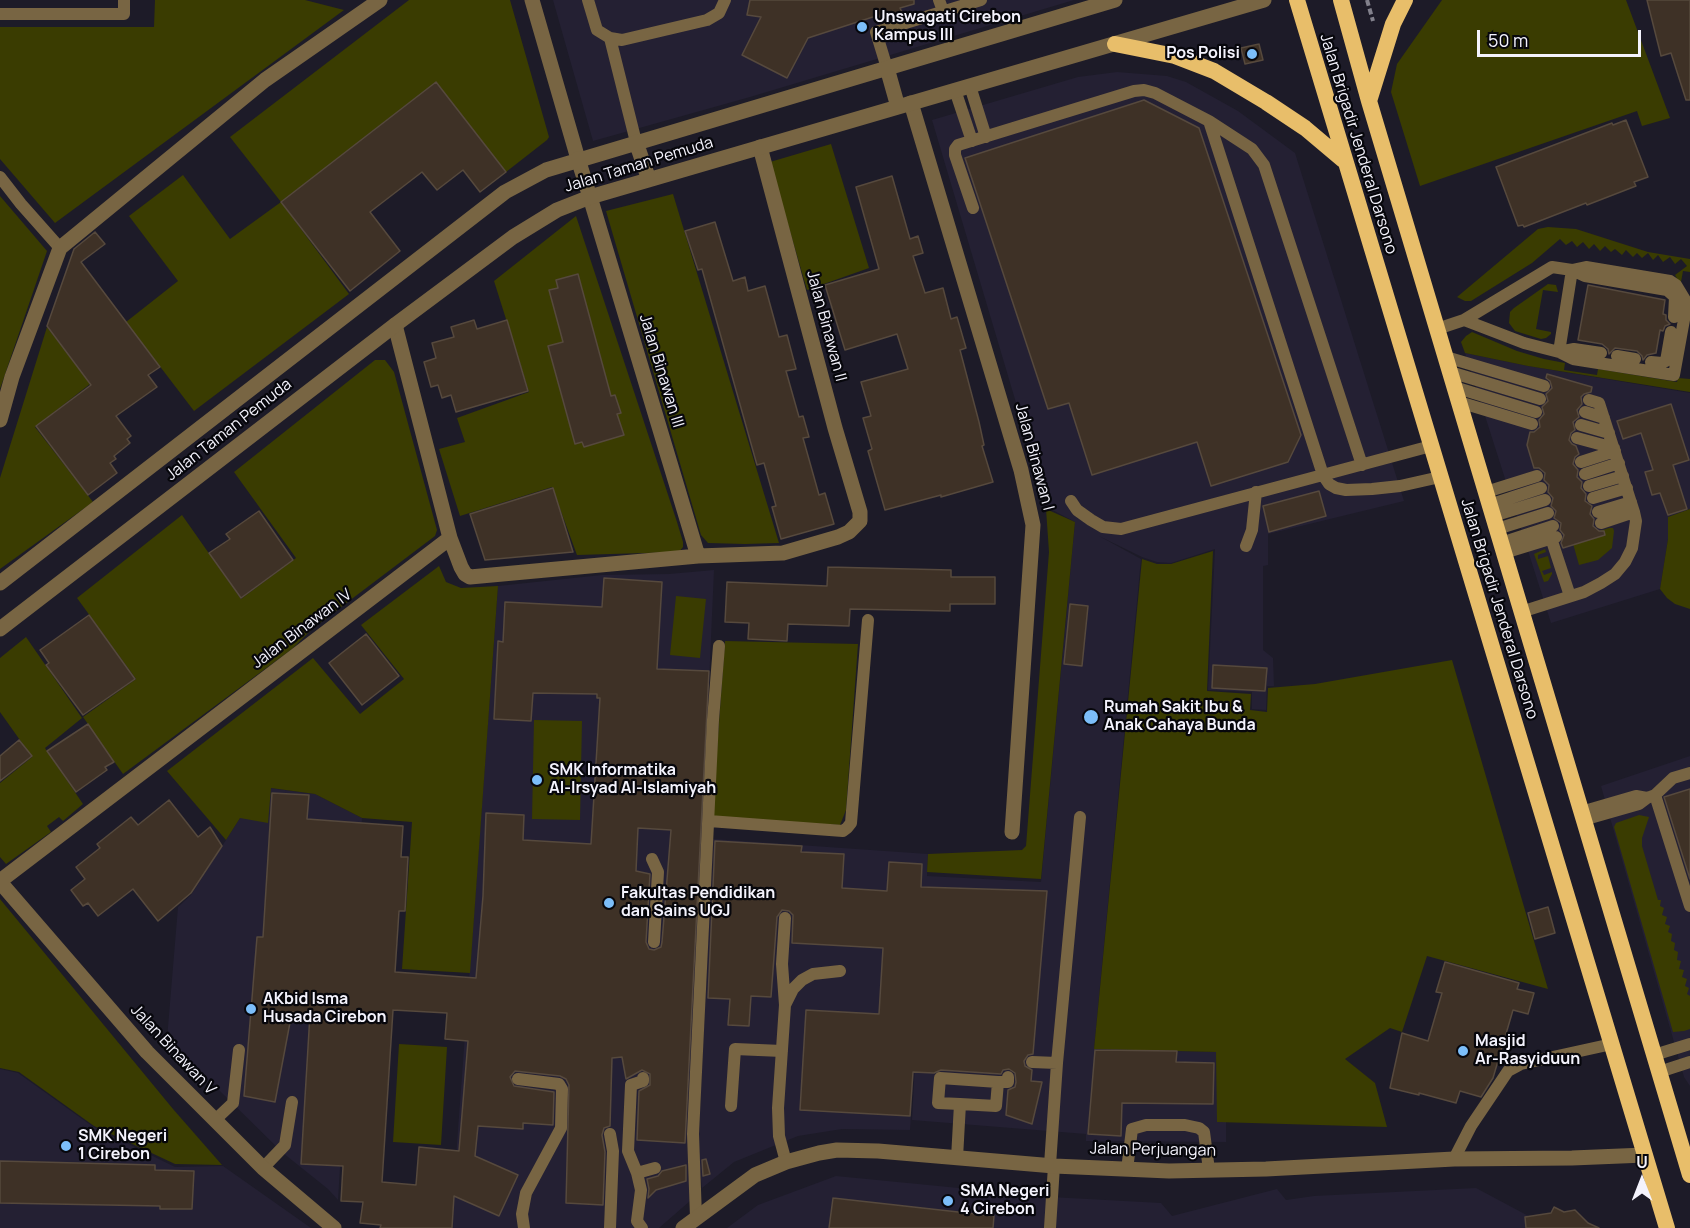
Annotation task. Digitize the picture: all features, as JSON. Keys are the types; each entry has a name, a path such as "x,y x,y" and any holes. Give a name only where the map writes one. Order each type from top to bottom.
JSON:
{"highway":[{"name":"Jalan Brigadir Jenderal Darsono","path":"1297,0 1667,1228"},
{"name":"Jalan Brigadir Jenderal Darsono","path":"1341,0 1582,816 1659,1072 1686,1152 1690,1175"},
{"path":"1369,101 1392,24 1405,0"},
{"path":"1115,44 1175,56 1229,79 1305,128 1344,161"}],"street":[{"path":"0,420 12,377 60,248 265,80 380,0"},
{"name":"Jalan Binawan III","path":"532,0 698,556"},
{"name":"Jalan Taman Pemuda","path":"0,583 505,192 546,170 1115,0"},
{"name":"Jalan Taman Pemuda","path":"0,629 395,325 513,237 557,210 590,197 1264,0"},
{"name":"Jalan Binawan I","path":"886,68 904,105 1021,470 1033,525 1012,832"},
{"path":"636,142 649,180"},
{"name":"Jalan Binawan II","path":"698,556 783,553 838,537 849,532 860,521 861,512 835,428 760,147"},
{"path":"395,325 450,538 465,574 470,577 698,556"},
{"name":"Jalan Binawan IV","path":"0,881 450,538"},
{"name":"Jalan Binawan V","path":"0,881 147,1052 263,1168 334,1228"},
{"name":"Jalan Perjuangan","path":"683,1228 755,1175 786,1162 819,1152 837,1150 878,1151 1127,1170 1209,1170 1454,1159 1645,1155"}],"lane":[{"path":"0,14 124,14 124,0"},
{"path":"588,0 596,29 610,38 622,40 708,20 719,13 725,0"},
{"path":"886,68 876,32 941,6 981,0"},
{"path":"610,38 636,142"},
{"path":"962,88 986,137"},
{"path":"962,88 972,141"},
{"path":"973,208 955,155 958,145 1144,90 1209,122 1252,148 1264,165 1362,465"},
{"path":"1209,122 1323,475 1329,484 1346,490 1400,486 1440,477"},
{"path":"0,177 60,248"},
{"path":"1437,329 1464,320 1552,267 1572,270 1585,276 1667,290 1675,297 1674,317"},
{"path":"1464,320 1573,359 1674,375 1687,307 1686,299 1676,285 1670,281 1586,267 1572,270"},
{"path":"1558,352 1572,270"},
{"path":"1651,362 1666,361 1671,332"},
{"path":"1558,352 1574,349 1601,353"},
{"path":"1617,356 1635,359"},
{"path":"1452,379 1544,386"},
{"path":"1452,379 1540,399"},
{"path":"1452,379 1534,418"},
{"path":"1521,612 1601,584 1615,574 1625,562 1632,548 1635,532 1633,507 1604,418 1594,401"},
{"path":"1585,412 1604,418"},
{"path":"1581,425 1609,433"},
{"path":"1577,438 1619,465"},
{"path":"1071,501 1077,510 1103,527 1121,529 1431,446"},
{"path":"1619,465 1587,480 1619,465"},
{"path":"1246,546 1252,530 1256,492"},
{"path":"1495,523 1543,494 1495,523"},
{"path":"1599,517 1633,507"},
{"path":"1495,523 1554,534 1570,596"},
{"path":"709,821 843,831 848,828 851,823 868,620"},
{"path":"696,1217 693,1134 719,646"},
{"path":"1582,816 1636,796 1651,796 1673,778 1690,773"},
{"path":"1651,796 1690,906"},
{"path":"1050,1228 1057,1063 1080,817"},
{"path":"652,860 658,872 654,942"},
{"path":"784,918 782,964 785,1005 778,1108 779,1136 786,1162"},
{"path":"785,1005 793,989 802,980 813,974 840,970"},
{"path":"1454,1159 1471,1126 1508,1071 1521,1064 1543,1058 1612,1044"},
{"path":"1654,1055 1690,1044"},
{"path":"731,1106 735,1049 782,1051"},
{"path":"215,1120 233,1103 240,1050"},
{"path":"1032,1062 1057,1063"},
{"path":"1659,1072 1687,1064"},
{"path":"642,1228 637,1221 641,1191 628,1151 631,1085 643,1078"},
{"path":"940,1078 1003,1079 996,1106 960,1104 938,1103 940,1078"},
{"path":"518,1079 559,1084 562,1089 561,1128 526,1193 522,1214 524,1228"},
{"path":"263,1168 285,1145 292,1102"},
{"path":"957,1158 960,1104"},
{"path":"1127,1170 1132,1129 1146,1125 1185,1125 1199,1128 1204,1132 1209,1170"},
{"path":"610,1134 613,1151 610,1228"},
{"path":"637,1173 655,1168"}],"path":[{"path":"1366,0 1376,28"}],"shaded area":[{"path":"155,0 305,0 344,10 55,223 0,159 0,27 154,27"},
{"path":"409,0 510,0 549,137 547,140 506,172 436,82 281,202 230,137"},
{"path":"553,0 1074,0 750,97 593,141"},
{"path":"1442,0 1626,0 1670,118 1642,126 1637,111 1420,186 1391,92 1397,64"},
{"path":"1117,72 1167,76 1186,82 1238,111 1295,153 1404,501 1268,534 1268,565 1263,566 1263,650 1273,658 1274,686 1267,686 1266,710 1252,709 1252,692 1208,690 1215,549 1171,563 1157,562 1099,536 1141,559 1094,1049 1217,1052 1217,1122 1226,1122 1226,1142 1086,1141 1086,1134 912,1120 917,1027 910,1130 842,1129 798,1136 734,1162 702,1188 698,1151 713,839 928,854 927,876 1041,882 1075,522 1047,507 932,120 1078,77"},
{"path":"831,144 869,268 807,290 770,162"},
{"path":"183,175 230,239 281,202 349,294 194,411 126,322 178,281 129,216"},
{"path":"673,194 779,543 708,543 701,535 606,211"},
{"path":"0,196 47,251 0,389"},
{"path":"576,216 677,522 683,542 683,547 679,552 577,555 552,487 460,516 439,449 465,442 457,418 529,392 494,281"},
{"path":"1548,227 1576,229 1648,252 1690,259 1690,272 1683,271 1681,282 1679,282 1675,275 1687,266 1681,259 1675,264 1670,257 1663,262 1658,255 1653,260 1648,253 1642,258 1637,253 1633,257 1626,250 1622,255 1615,249 1611,252 1605,246 1600,251 1594,244 1589,249 1583,242 1577,247 1572,241 1566,245 1560,239 1532,263 1471,301 1457,297 1538,229"},
{"path":"1548,284 1556,285 1558,292 1543,290 1536,329 1551,332 1551,334 1541,339 1515,331 1509,323 1510,312"},
{"path":"47,327 90,384 35,427 93,502 0,569 0,478"},
{"path":"1472,332 1517,351 1565,363 1564,370 1597,375 1598,369 1677,382 1678,378 1690,379 1690,392 1528,366 1465,353 1461,342"},
{"path":"1465,353 1690,393 1690,509 1668,517 1668,539 1660,589 1551,623"},
{"path":"375,360 385,360 394,372 437,530 435,536 312,629 292,649 123,774 83,717 136,679 77,598 182,515 241,599 296,558 234,472"},
{"path":"1046,509 1075,522 1041,879 927,872 928,854 1022,850 1026,846 1049,552"},
{"path":"1690,509 1690,609 1675,604 1660,589 1668,539 1668,517"},
{"path":"1613,528 1614,531 1612,548 1598,560 1579,565 1572,540"},
{"path":"1545,549 1546,552 1538,555 1538,559 1548,556 1551,568 1542,571 1544,575 1552,572 1552,574 1548,581 1544,582 1534,554"},
{"path":"1213,551 1207,691 1251,694 1250,710 1267,712 1268,688 1315,684 1452,660 1548,989 1427,956 1402,1032 1390,1028 1345,1059 1375,1083 1387,1127 1217,1122 1216,1052 1094,1049 1142,559 1157,564 1171,564"},
{"path":"439,566 446,582 461,588 498,586 470,973 402,969 412,822 362,818 315,794 271,788 268,823 240,818 226,840 167,771 313,658 360,714 404,679 361,625"},
{"path":"714,570 688,1161 690,1201 659,1228 453,1228 454,1184 498,586 602,575 669,574"},
{"path":"676,596 706,599 700,658 670,655"},
{"path":"26,637 82,718 45,748 83,804 63,821 59,817 47,826 51,832 6,864 0,857 0,783 32,757 0,712 0,658"},
{"path":"725,641 858,644 846,810 840,825 712,818"},
{"path":"534,720 582,721 580,820 532,819"},
{"path":"1690,756 1690,1086 1684,1077 1601,786"},
{"name":"AKbid Isma Husada Cirebon","path":"270,788 315,794 362,818 338,1200 328,1189 283,1153 167,1039 178,907 191,895 240,818"},
{"path":"1639,815 1649,817 1642,838 1642,846 1658,900 1661,900 1660,906 1664,908 1662,915 1667,917 1665,924 1670,926 1668,932 1672,934 1671,941 1675,943 1674,950 1678,952 1677,960 1681,961 1679,969 1684,970 1682,977 1687,979 1685,986 1689,988 1687,994 1690,996 1690,1029 1684,1031 1673,1032 1614,827 1616,823"},
{"path":"0,899 222,1165 175,1164 94,1126 19,1072 0,1068"},
{"path":"399,1044 447,1047 441,1145 393,1142"},
{"name":"SMK Negeri 1 Cirebon","path":"0,1069 18,1073 92,1126 175,1167 223,1166 311,1228 0,1228"},
{"name":"SMA Negeri 4 Cirebon","path":"836,1176 1051,1197 1161,1203 1172,1216 1277,1189 1286,1200 1314,1196 1476,1188 1551,1228 727,1228 758,1205"}],"building":[{"path":"750,0 914,0 914,4 900,8 903,15 881,22 879,15 808,38 787,78 742,55 761,17 747,15"},
{"path":"1647,0 1690,0 1690,100 1686,100 1671,53 1661,56"},
{"name":"Pos Polisi","path":"1259,44 1263,60 1245,64 1241,48"},
{"path":"436,82 506,172 480,192 463,170 437,190 422,172 370,212 400,251 350,291 281,202"},
{"path":"1144,100 1199,128 1301,435 1288,462 1211,486 1197,442 1092,475 1069,403 1048,409 965,158"},
{"path":"1626,120 1648,177 1634,182 1636,186 1587,205 1586,203 1524,227 1523,225 1518,226 1496,167 1612,123 1613,125"},
{"path":"892,176 910,239 918,236 923,253 913,256 925,293 943,288 951,319 957,317 966,348 960,350 979,422 984,445 982,446 993,482 885,510 868,451 872,449 863,418 871,416 861,382 908,369 897,334 845,350 825,285 879,269 856,187"},
{"path":"715,222 733,281 745,277 748,291 765,286 779,337 787,335 796,369 786,371 799,417 803,416 809,437 803,438 819,495 825,493 834,524 781,539 772,507 776,506 764,463 757,465 702,269 698,270 685,231"},
{"path":"95,232 105,244 81,262 160,367 148,375 157,387 116,416 131,436 127,439 130,443 114,456 116,459 110,463 117,473 88,495 36,426 91,385 47,326 74,249"},
{"path":"578,274 611,396 615,395 621,413 617,414 624,435 584,447 582,442 575,444 548,346 563,342 549,290 558,288 556,280"},
{"path":"1588,285 1665,300 1663,314 1666,315 1666,320 1670,324 1665,326 1663,331 1660,330 1656,353 1647,355 1643,360 1637,351 1615,348 1609,354 1608,349 1602,344 1578,340"},
{"path":"474,320 477,329 507,320 528,391 456,412 451,395 442,398 438,385 431,387 424,362 436,358 432,343 454,337 451,327"},
{"path":"1547,374 1592,387 1591,392 1581,397 1582,404 1577,410 1579,417 1573,422 1575,430 1571,433 1569,440 1576,446 1579,454 1575,457 1573,464 1578,470 1577,477 1582,482 1581,488 1586,494 1585,501 1592,506 1590,514 1594,519 1593,526 1599,531 1604,531 1605,535 1563,548 1561,543 1564,535 1560,530 1561,523 1554,518 1556,511 1551,506 1553,498 1548,492 1549,485 1544,480 1545,473 1539,468 1534,468 1527,445 1530,432 1540,427 1539,420 1544,414 1542,407 1548,401 1546,394 1552,388 1550,381 1546,378"},
{"path":"1671,404 1689,460 1673,465 1687,509 1668,515 1660,493 1652,495 1645,472 1653,470 1641,433 1623,439 1617,421"},
{"path":"553,488 573,552 485,560 470,514"},
{"path":"1319,491 1326,516 1269,532 1263,506"},
{"path":"259,511 293,560 241,598 209,553 230,539 226,534"},
{"path":"828,567 951,570 951,577 995,577 995,604 950,604 950,611 850,609 849,626 788,624 787,641 748,639 749,623 725,622 727,582 827,586"},
{"path":"604,578 662,582 657,669 709,671 685,1143 637,1140 639,1091 650,1085 650,1074 642,1070 626,1079 622,1057 612,1058 610,1126 604,1128 602,1135 605,1152 603,1205 566,1203 569,1085 566,1079 560,1076 515,1071 510,1077 514,1086 554,1092 553,1125 523,1123 523,1129 478,1126 475,1156 518,1175 499,1216 454,1196 452,1228 380,1228 381,1225 360,1223 363,1202 341,1201 343,1166 301,1164 310,1014 292,1012 275,1102 244,1096 257,937 263,937 272,793 309,795 307,819 403,826 401,857 408,857 405,911 399,911 395,972 476,978 483,896 486,813 524,815 523,840 591,844 600,698 597,698 597,694 533,693 531,721 494,719 498,641 503,642 505,602 602,607","holes":["638,828 671,830 662,942 661,947 654,950 649,949 646,942 650,874 636,871","393,1010 447,1013 445,1039 468,1041 459,1151 419,1147 416,1185 382,1182"]},
{"path":"1070,604 1088,606 1082,666 1064,664"},
{"path":"89,615 135,679 83,715 46,665 49,663 40,650"},
{"path":"366,634 399,676 362,705 329,663"},
{"path":"1213,665 1267,668 1265,691 1212,688"},
{"path":"88,724 114,762 105,767 107,770 76,792 47,751"},
{"path":"19,740 32,756 0,781 0,756"},
{"path":"1690,789 1690,879 1664,797"},
{"path":"169,800 198,837 210,827 222,846 191,893 158,921 133,889 98,916 88,903 83,906 71,890 85,879 76,867 100,848 97,844 131,817 138,825"},
{"path":"715,841 802,846 801,852 844,854 842,888 887,891 889,862 922,864 921,887 1047,891 1033,1054 1028,1055 1024,1061 1025,1066 1032,1070 1031,1081 1042,1082 1032,1124 1006,1115 1008,1090 1015,1087 1016,1082 1015,1073 1009,1069 1003,1070 1001,1074 941,1070 934,1073 913,1072 910,1116 800,1110 806,1010 879,1014 883,948 792,943 793,915 789,911 782,910 777,917 771,997 751,996 749,1026 728,1025 730,999 708,998"},
{"path":"1548,907 1555,933 1535,939 1528,913"},
{"path":"1445,962 1519,983 1517,989 1534,993 1528,1014 1513,1010 1493,1078 1481,1097 1460,1091 1456,1103 1390,1088 1402,1033 1428,1041 1442,993 1436,992"},
{"path":"1095,1050 1177,1051 1176,1062 1214,1063 1213,1104 1122,1103 1121,1136 1088,1134"},
{"path":"706,1159 710,1174 703,1176 702,1160"},
{"path":"0,1161 155,1165 155,1170 194,1171 192,1209 160,1209 160,1206 0,1203"},
{"path":"686,1165 686,1181 656,1190 648,1198 647,1179 658,1176 662,1171"},
{"path":"833,1198 994,1216 993,1228 829,1228"},
{"path":"1554,1207 1564,1212 1575,1210 1588,1223 1599,1228 1526,1228 1525,1217 1551,1213"}],"place":[{"name":"Unswagati Cirebon Kampus III","path":"862,27"},
{"name":"Pos Polisi","path":"1252,54"},
{"name":"Rumah Sakit Ibu & Anak Cahaya Bunda","path":"1091,717"},
{"name":"SMK Informatika Al-Irsyad Al-Islamiyah","path":"537,780"},
{"name":"Fakultas Pendidikan dan Sains UGJ","path":"609,903"},
{"name":"AKbid Isma Husada Cirebon","path":"251,1009"},
{"name":"Masjid Ar-Rasyiduun","path":"1463,1051"},
{"name":"SMK Negeri 1 Cirebon","path":"66,1146"},
{"name":"SMA Negeri 4 Cirebon","path":"948,1201"}]}
